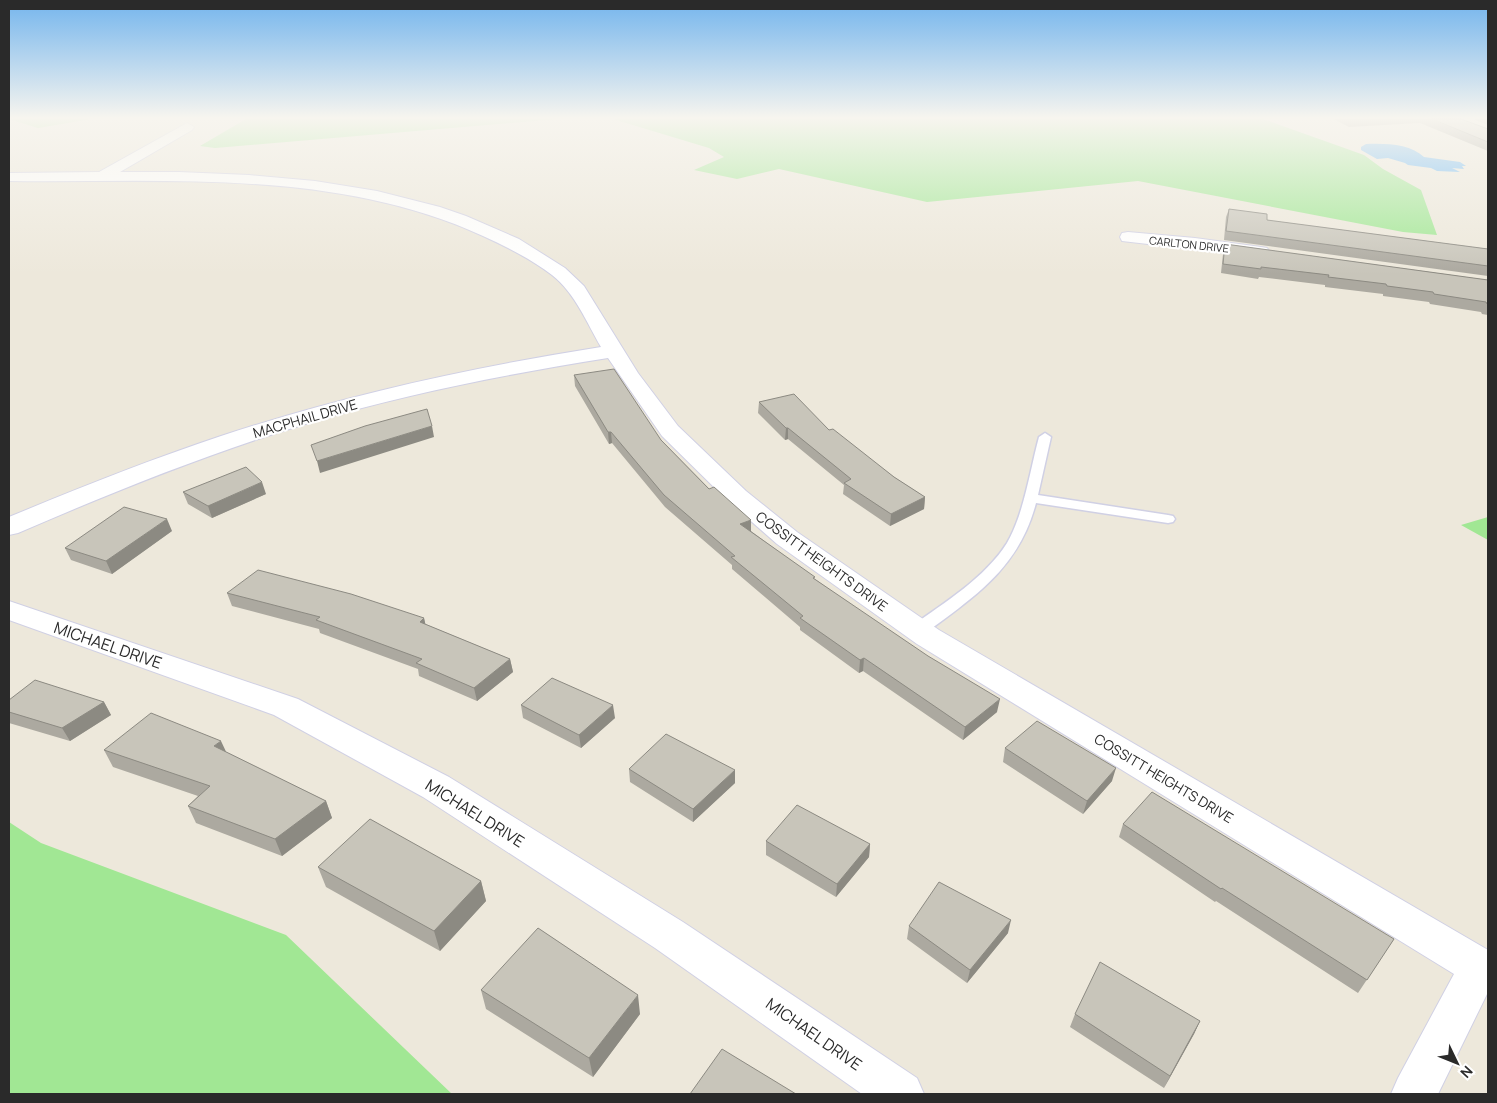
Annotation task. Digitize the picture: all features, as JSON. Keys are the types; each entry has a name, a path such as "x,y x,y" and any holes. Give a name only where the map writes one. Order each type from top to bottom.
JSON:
{"street":[{"path":"103,176 112,170"},
{"name":"COSSITT HEIGHTS DRIVE","path":"9,177 215,177 314,186 406,202 460,219 513,243 559,272 577,290 614,351 670,431 715,476 786,538 918,630 1484,970"},
{"name":"CARLTON DRIVE","path":"1128,237 1195,243 1280,255"},
{"name":"MACPHAIL DRIVE","path":"9,527 172,460 318,413 379,396 460,378 558,359 614,351"},
{"name":"MICHAEL DRIVE","path":"9,610 286,707 436,787 669,935 901,1094"},
{"path":"1414,1094 1484,970"}],"lane":[{"path":"918,630 960,599 1002,558 1022,527 1045,437"},
{"path":"1029,498 1168,519"}],"green space":[{"path":"696,170 773,170 737,179"},
{"path":"786,170 1386,170 1421,190 1437,235 1403,232 1138,181 927,202"},
{"path":"1488,517 1488,540 1461,525"},
{"path":"9,822 41,843 286,935 452,1094 9,1094"}],"water":[{"path":"1457,170 1460,172 1437,171"}],"building":[{"path":"1229,209 1267,214 1267,220 1488,249 1488,266 1226,231"},
{"path":"1225,244 1488,280 1488,304 1486,302 1434,294 1433,292 1387,286 1386,284 1328,277 1329,275 1223,264"},
{"path":"614,369 661,440 709,489 714,487 751,520 740,524 815,577 813,578 928,656 1000,699 965,727 864,658 860,660 800,618 803,616 731,557 735,556 664,495 611,432 608,432 574,375"},
{"path":"794,394 829,430 833,429 894,477 925,497 891,514 844,483 851,479 786,428 759,402"},
{"path":"427,409 432,426 317,461 311,445 365,426"},
{"path":"246,467 262,482 208,506 183,492"},
{"path":"124,507 167,519 106,561 65,548"},
{"path":"258,570 351,594 424,618 420,622 510,659 474,688 416,663 422,659 316,620 320,617 227,593"},
{"path":"552,678 613,705 579,735 521,705"},
{"path":"35,680 104,702 62,728 9,712 9,700"},
{"path":"151,713 221,741 214,746 326,801 275,839 188,806 210,786 104,750"},
{"path":"1037,721 1116,768 1087,801 1005,748"},
{"path":"666,734 735,770 693,809 629,769"},
{"path":"1152,792 1394,939 1367,980 1221,889 1123,824"},
{"path":"797,805 870,844 837,884 766,841"},
{"path":"370,819 481,881 434,931 318,867"},
{"path":"939,882 1011,920 970,970 909,926"},
{"path":"538,928 638,995 589,1058 481,990"},
{"path":"1100,962 1200,1021 1170,1076 1075,1014"},
{"path":"722,1049 796,1094 690,1094"}]}
